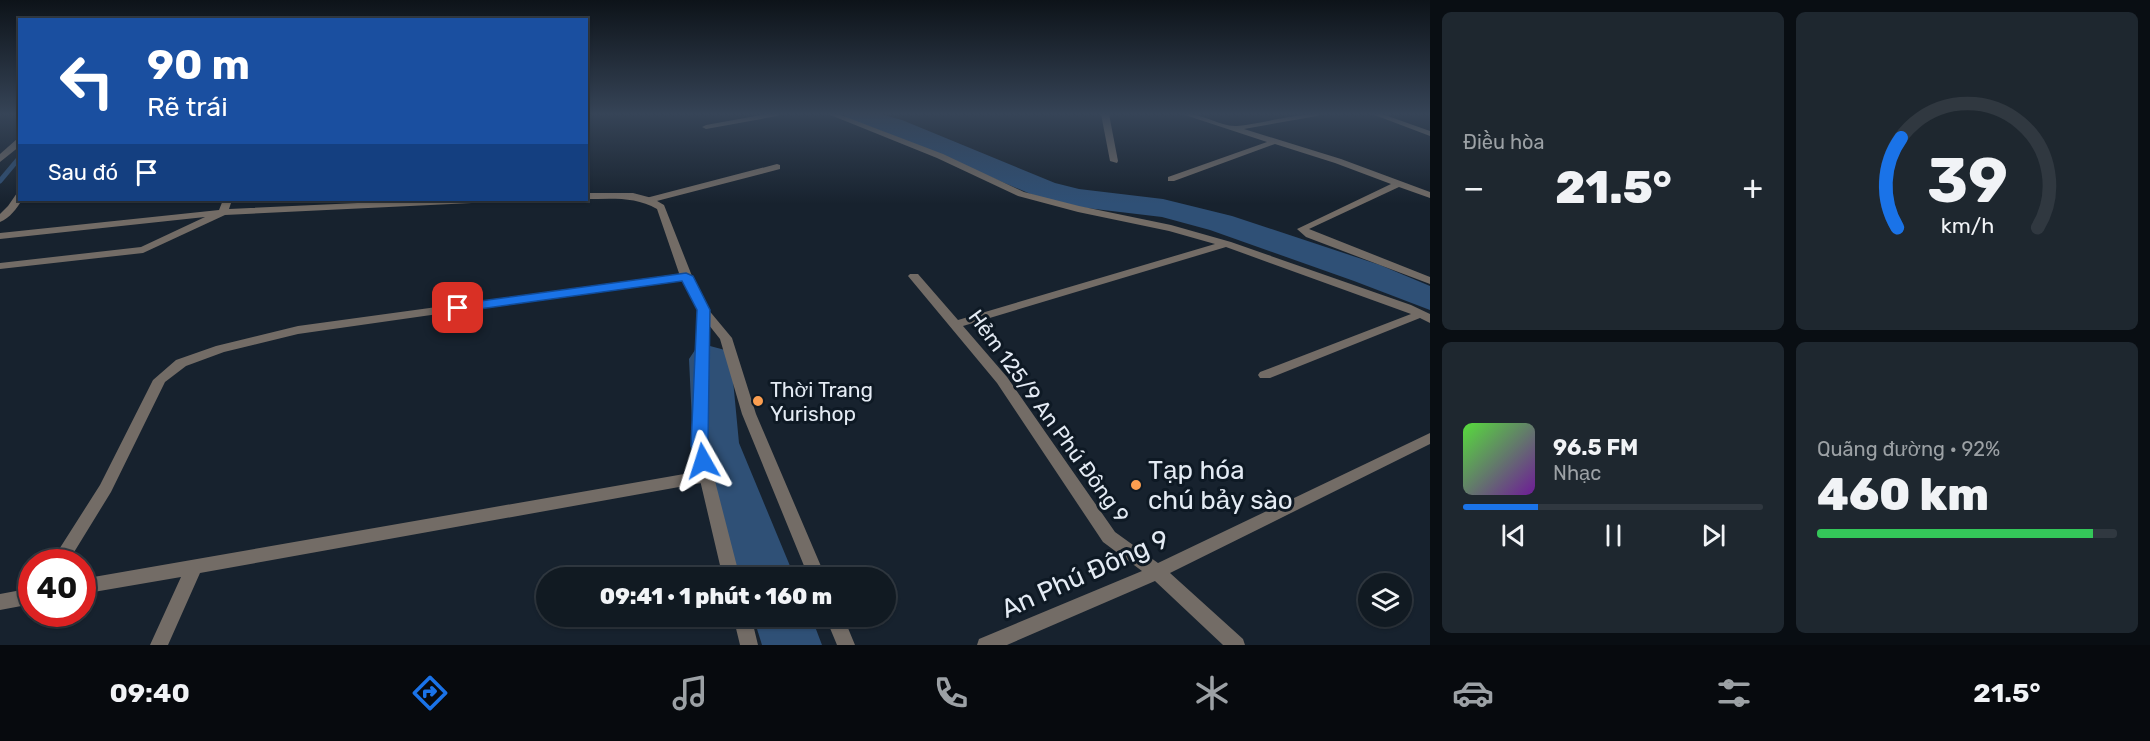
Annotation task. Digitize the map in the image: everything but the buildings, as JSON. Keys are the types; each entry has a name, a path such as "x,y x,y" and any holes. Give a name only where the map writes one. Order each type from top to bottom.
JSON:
{"street":[{"path":"0,159 17,144"},
{"path":"909,144 1022,194 1227,243 1407,307 1425,316"},
{"path":"1111,144 1114,161"},
{"path":"1171,179 1267,144"},
{"path":"1285,144 1430,195"},
{"path":"649,200 777,167"},
{"path":"1398,184 1302,230 1430,281"},
{"path":"588,196 633,196 649,200 661,207 686,276 703,310 726,338 749,414 813,567"},
{"path":"0,219 12,208 18,198"},
{"path":"0,266 142,250 223,212 227,201"},
{"path":"0,236 223,212 451,201"},
{"path":"957,324 1227,243"},
{"path":"67,549 106,488 160,380 181,363 220,350 298,330 686,276"},
{"name":"Hẻm 125/9 An Phú Đông 9","path":"914,276 957,324 1002,380 1109,537 1157,572 1236,645"},
{"path":"703,310 699,446 729,567"},
{"path":"1265,375 1425,316"},
{"name":"An Phú Đông 9","path":"986,645 1157,572 1430,438"},
{"path":"96,584 707,476"},
{"path":"159,645 194,567"},
{"path":"0,602 18,599"},
{"path":"745,627 749,645"},
{"path":"839,627 846,645"}],"waterway":[{"path":"936,144 1044,189 1078,198 1163,208 1221,223 1367,273 1430,299"},
{"path":"0,181 18,159"},
{"path":"710,359 716,443 763,567"},
{"path":"786,627 792,645"}],"place":[{"name":"Thời Trang Yurishop","path":"758,401"},
{"name":"Tạp hóa chú bảy sào","path":"1136,485"}],"route":[{"path":"458,308 686,276 703,310 699,446 703,461"}]}
